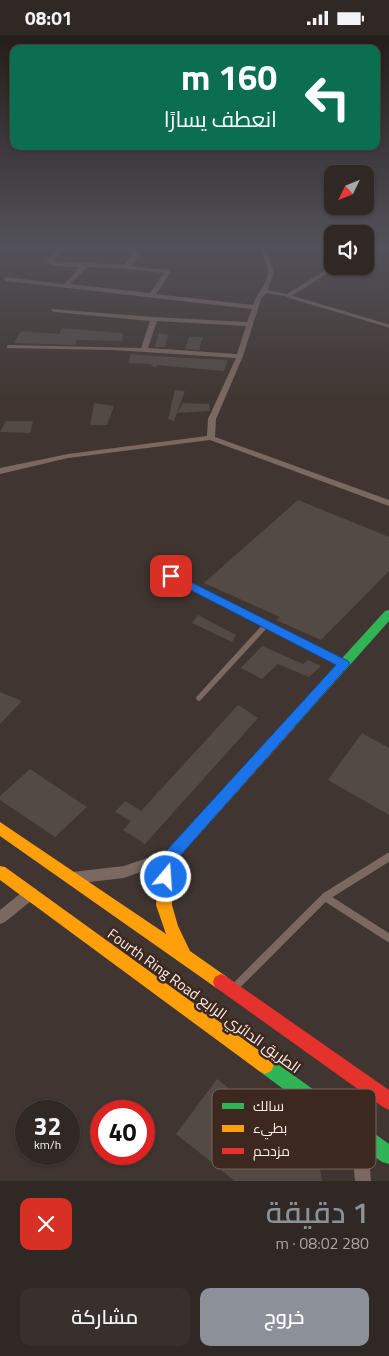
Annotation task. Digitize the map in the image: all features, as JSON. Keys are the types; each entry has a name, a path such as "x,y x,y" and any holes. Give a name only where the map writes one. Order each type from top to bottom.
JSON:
{"main road":[{"path":"183,955 171,933 162,897 172,854 389,614"},
{"name":"Fourth Ring Road الطريق الدائري الرابع","path":"0,828 372,1089"},
{"name":"Fourth Ring Road الطريق الدائري الرابع","path":"0,872 300,1089"},
{"name":"Fourth Ring Road الطريق الدائري الرابع","path":"376,1092 389,1101"},
{"name":"Fourth Ring Road الطريق الدائري الرابع","path":"376,1145 389,1155"}],"street":[{"path":"182,298 255,307"},
{"path":"211,439 212,419 240,356 255,307 260,298"},
{"path":"54,310 154,319 250,324"},
{"path":"144,350 154,319"},
{"path":"9,347 144,350 240,356"},
{"path":"0,471 68,456 211,439 389,503"},
{"path":"72,877 124,872 172,854"},
{"path":"0,918 31,893"}],"lane":[{"path":"296,298 389,326"},
{"path":"171,576 344,664"},
{"path":"199,698 266,625"},
{"path":"232,989 325,897 389,857"},
{"path":"325,897 389,937"}],"building":[{"path":"62,328 123,333 122,341 77,340 75,345 14,343 21,331 59,334"},
{"path":"158,333 169,335 164,347 155,347"},
{"path":"189,337 203,337 199,350 185,349"},
{"path":"131,354 228,360 224,371 157,365 156,367 151,366 152,364 128,363"},
{"path":"175,390 185,391 174,421 168,419"},
{"path":"94,403 114,406 107,425 90,425"},
{"path":"183,403 209,404 210,411 177,413"},
{"path":"6,421 33,421 30,433 0,432"},
{"path":"298,500 389,537 389,571 321,640 276,620 280,617 204,583"},
{"path":"198,615 236,635 232,642 192,623"},
{"path":"262,646 303,664 308,660 321,666 309,677 278,664 262,679 241,668"},
{"path":"0,692 22,701 0,724"},
{"path":"238,705 258,718 145,844 123,830 131,821 115,812 125,801 141,811"},
{"path":"362,733 389,748 389,815 328,780"},
{"path":"30,769 87,807 55,837 0,800 0,796"},
{"path":"217,1079 230,1089 212,1089 212,1163 176,1134"},
{"path":"220,1169 320,1169 322,1181 235,1181"}],"traffic: fast":[{"path":"289,725 389,614"},
{"path":"265,1065 298,1089"},
{"path":"376,1146 389,1155"}],"traffic: slow":[{"path":"183,954 170,927 164,905 165,882 173,854 289,725"},
{"path":"0,828 221,982"},
{"path":"0,872 265,1065"}],"traffic: jam":[{"path":"221,982 372,1089"},
{"path":"376,1092 389,1101"}],"route":[{"path":"166,877 172,854 344,664 171,576"}]}
